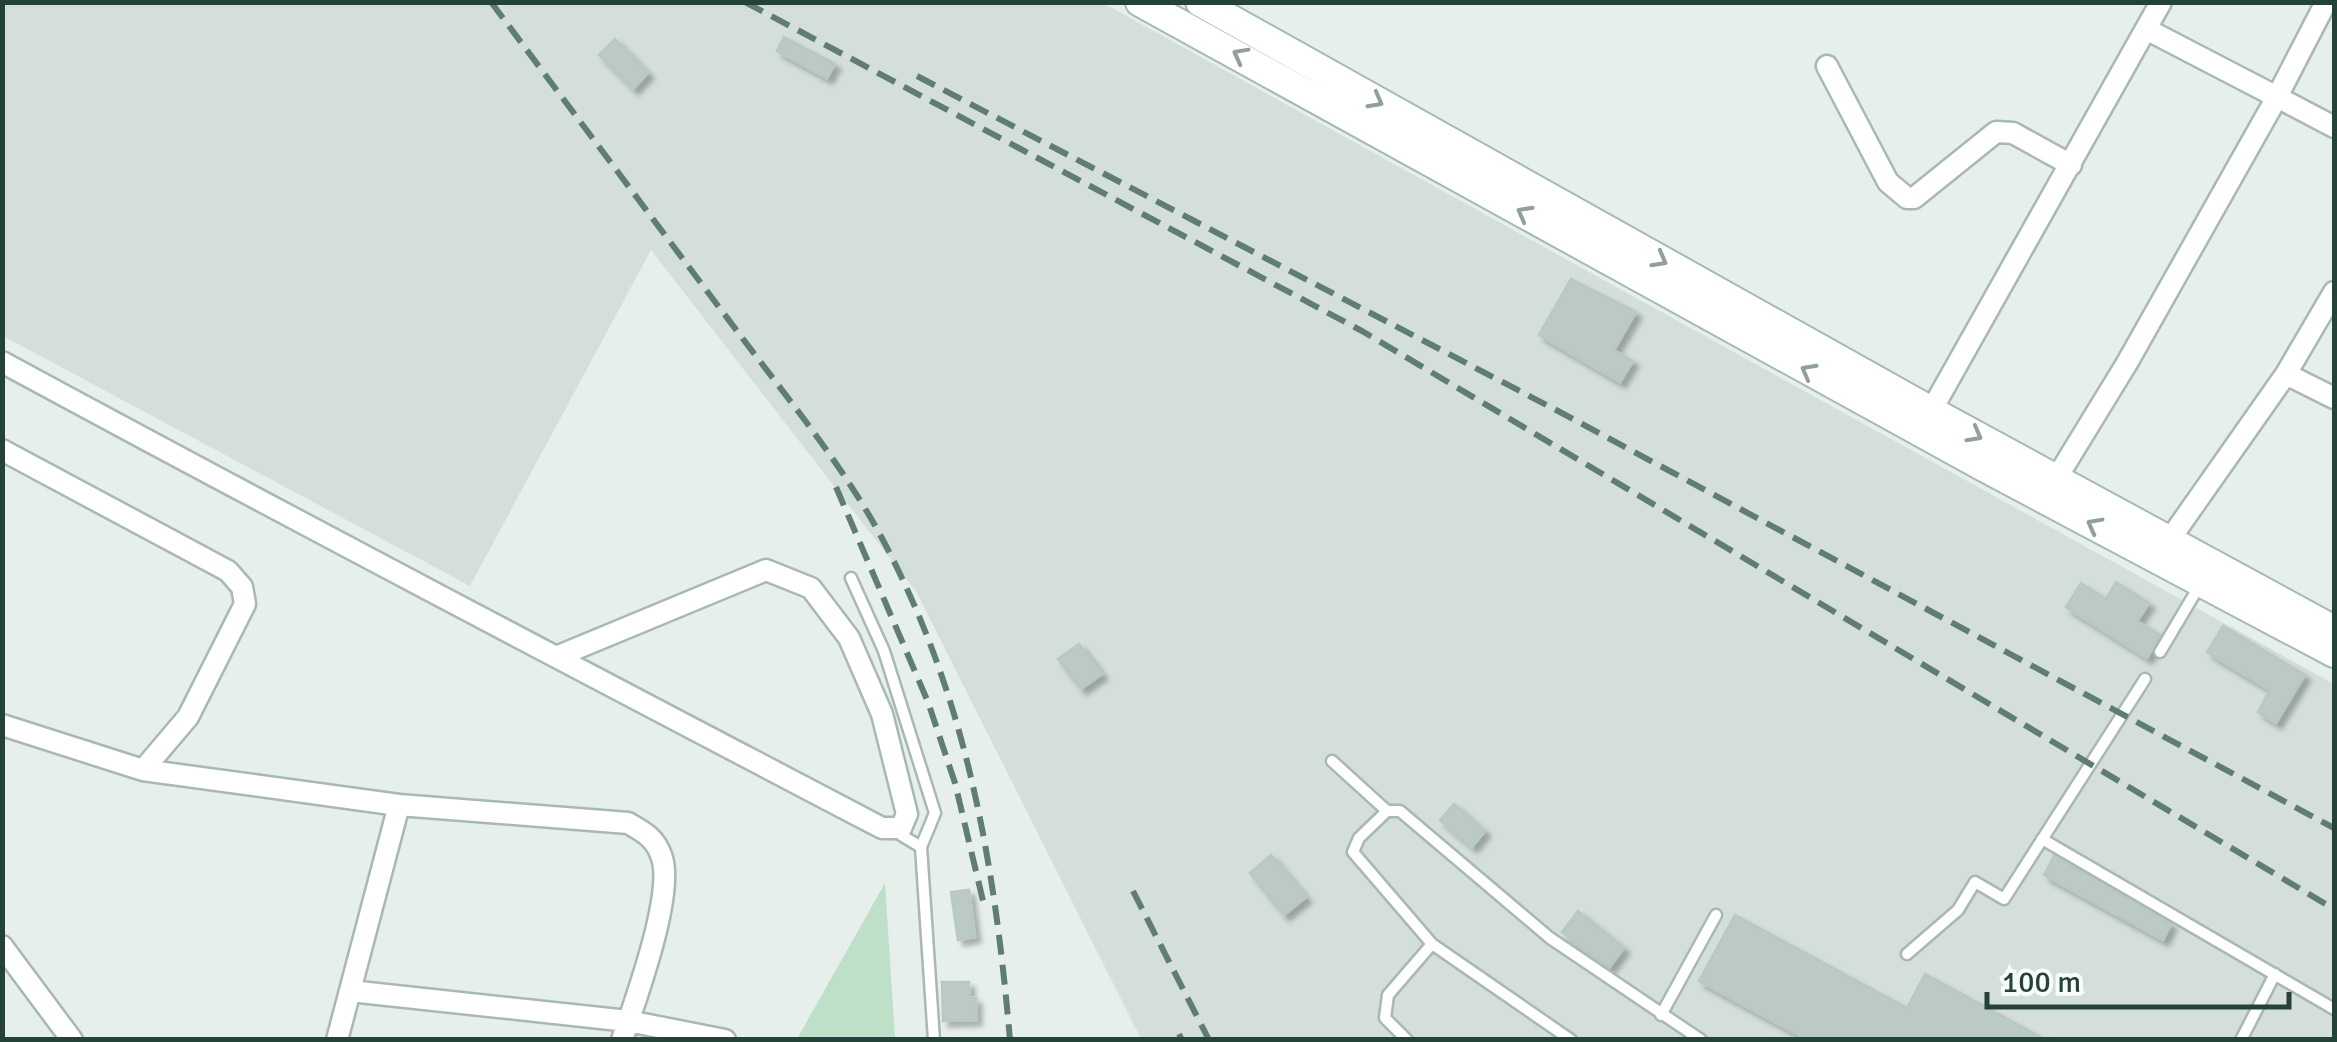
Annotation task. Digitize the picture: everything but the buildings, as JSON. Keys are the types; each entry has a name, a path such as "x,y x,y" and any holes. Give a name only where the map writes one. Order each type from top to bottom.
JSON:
{"street":[{"path":"1140,2 2162,550 2334,630"},
{"path":"1200,2 2056,479 2162,550 2202,582 2334,653"},
{"path":"1931,411 2161,2"},
{"path":"2056,479 2127,363 2326,2"},
{"path":"2146,29 2334,128"},
{"path":"1827,66 1888,182 1907,198 1914,198 1996,132 2012,133 2071,165"},
{"path":"2162,550 2286,374 2334,292"},
{"path":"2,362 556,657 882,828 901,828 908,814 882,714 849,638 811,588 766,570 556,657"},
{"path":"2286,374 2334,398"},
{"path":"2,450 228,571 242,586 245,604 202,694 143,770"},
{"path":"2,725 143,770 399,805 628,823 649,835 662,857 666,884 625,1030"},
{"path":"337,1040 399,805"},
{"path":"2,946 63,1037"},
{"path":"350,991 625,1030 725,1040"}],"lane":[{"path":"850,578 884,651 935,812 921,846 934,1040"},
{"path":"2160,652 2202,582"},
{"path":"1908,954 1958,910 1975,882 2004,899 2145,678"},
{"path":"1332,761 1387,812"},
{"path":"1571,1040 1432,944 1353,852 1359,838 1387,812 1400,811 1550,938 1702,1040"},
{"path":"901,828 902,836 921,846"},
{"path":"2042,839 2334,1009"},
{"path":"1661,1015 1716,915"},
{"path":"1407,1040 1385,1018 1388,996 1432,944"},
{"path":"2240,1040 2274,974"}],"shaded area":[{"path":"2,3 1103,3 2334,684 2334,1039 1141,1039 917,593 651,250 470,586 3,336"}],"green space":[{"path":"885,883 895,1039 797,1039"}],"railway":[{"path":"491,2 810,428 877,529 908,590 954,714 971,777 995,906 1010,1040"},
{"path":"745,2 1362,331 2334,909"},
{"path":"917,76 1558,411 2334,828"},
{"path":"836,487 928,702 955,783 984,905"},
{"path":"1133,891 1209,1040"},
{"path":"1179,1034 1182,1040"}]}
